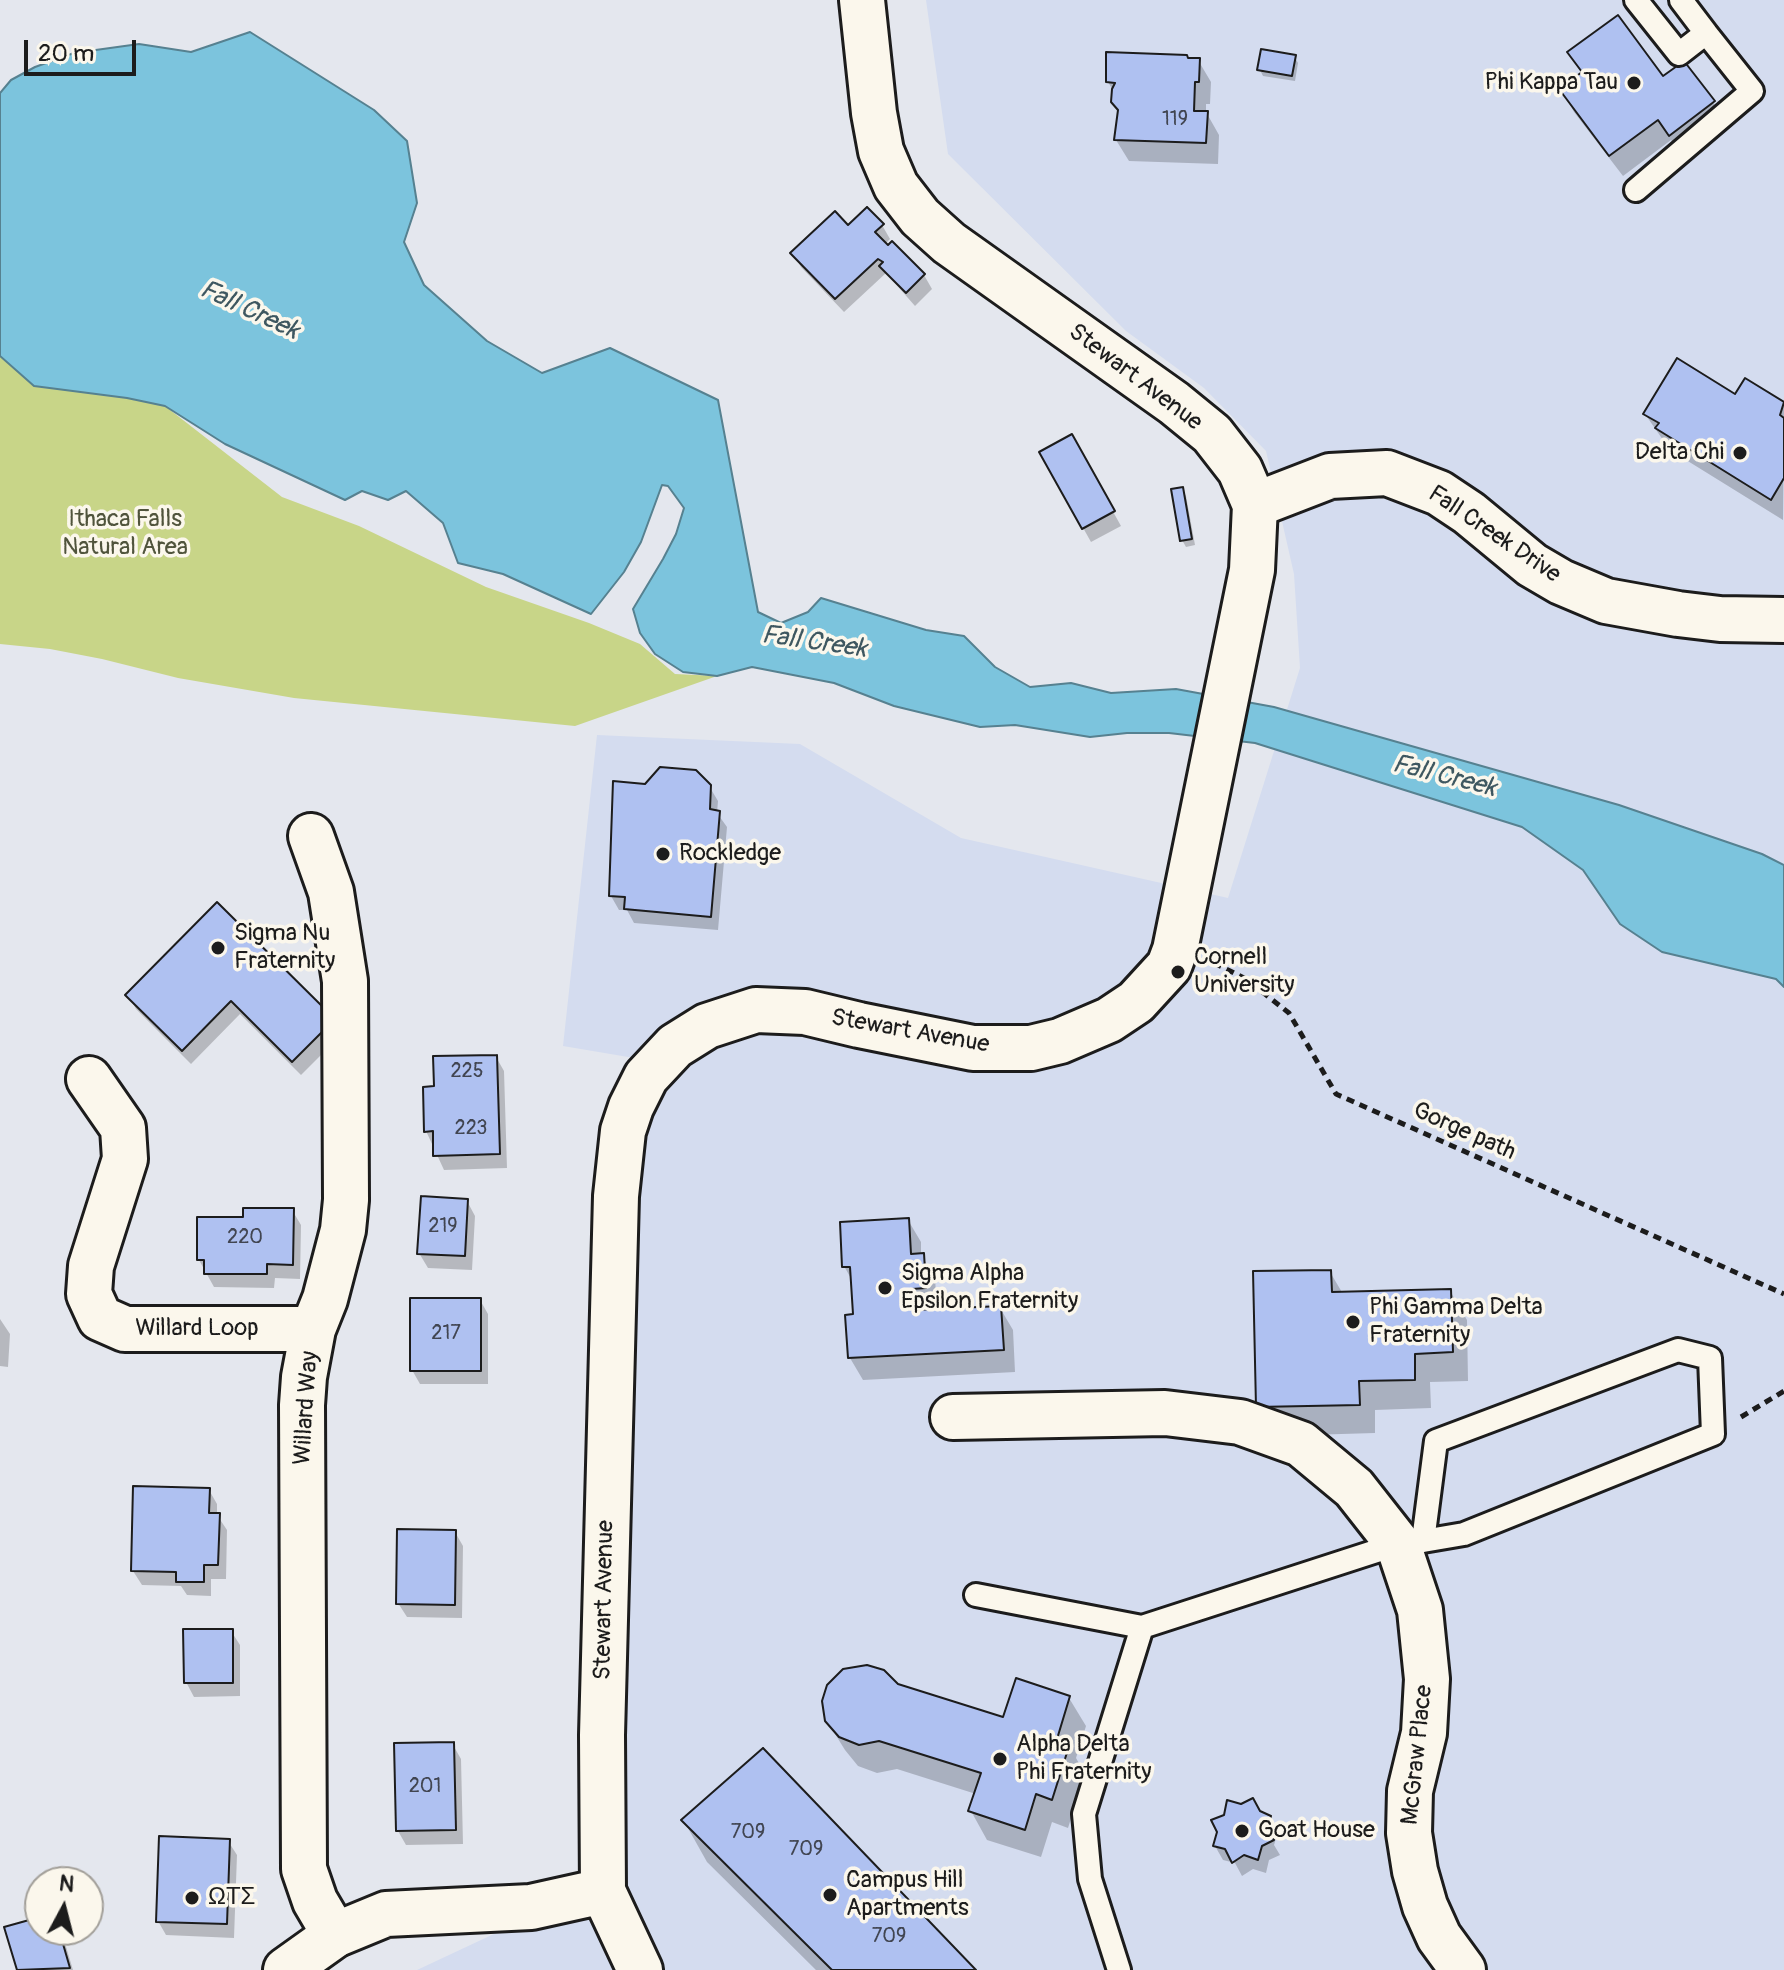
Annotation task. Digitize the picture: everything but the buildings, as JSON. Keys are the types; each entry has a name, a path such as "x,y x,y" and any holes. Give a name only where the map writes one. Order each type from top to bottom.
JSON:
{"street":[{"name":"Stewart Avenue","path":"640,1970 603,1891 602,1735 616,1196 623,1131 631,1107 646,1077 675,1046 707,1026 756,1010 805,1012 973,1048 1031,1048 1109,1020 1136,1002 1169,966 1177,941 1252,570 1255,505 1240,470 1212,434 1174,403 949,243 912,207 896,186 881,151 874,113 862,0"},
{"name":"Fall Creek Drive","path":"1255,505 1330,476 1387,473 1439,493 1469,513 1532,565 1561,582 1606,601 1692,616 1784,620"},
{"name":"Willard Way","path":"311,836 331,892 345,981 346,1184 343,1230 325,1299 313,1329 302,1405 304,1869 315,1901 335,1935"},
{"name":"Willard Loop","path":"89,1079 123,1128 125,1159 91,1266 89,1294 100,1318 125,1329 313,1329"},
{"name":"McGraw Place","path":"953,1417 1165,1413 1240,1422 1301,1444 1354,1488 1411,1542 1427,1679 1424,1733 1410,1791 1409,1833 1425,1906 1439,1937 1463,1970"},
{"path":"286,1970 335,1935 386,1914 531,1907 603,1891"}],"lane":[{"path":"1636,0 1679,54 1706,33"},
{"path":"1636,190 1752,91 1681,0"},
{"path":"976,1595 1142,1627 1411,1542 1464,1534 1713,1434 1710,1358 1678,1350 1436,1441 1411,1542"},
{"path":"1119,1970 1090,1879 1084,1814 1142,1627"}],"path":[{"name":"Gorge path","path":"1177,941 1246,979 1289,1013 1336,1094 1784,1294"},
{"path":"1713,1434 1784,1391"}],"shaded area":[{"name":"Cornell University","path":"926,0 1784,0 1784,1970 417,1970 592,1888 646,1060 563,1046 597,735 800,744 961,838 1228,898 1300,668 1294,574 1266,451 1204,388 1126,331 948,154"}],"green space":[{"name":"Ithaca Falls Natural Area","path":"0,356 34,386 165,406 282,497 359,526 486,587 640,644 675,674 717,676 575,726 294,698 178,678 50,649 0,644"}],"water":[{"name":"Fall Creek","path":"250,32 374,110 407,141 417,203 404,242 424,285 487,341 542,373 610,348 718,400 758,612 781,623 808,612 821,598 926,630 964,636 995,667 1030,687 1071,683 1111,693 1176,689 1274,707 1619,805 1762,854 1784,865 1784,987 1776,979 1662,952 1620,924 1583,870 1522,827 1255,743 1169,733 1090,737 1015,725 980,727 894,706 834,683 752,667 717,676 683,672 655,654 640,633 633,609 676,534 684,508 668,486 662,485 641,542 624,572 591,614 503,574 458,563 443,523 406,491 388,500 362,491 345,500 225,444 165,406 34,386 0,356 0,93 11,80 35,67 74,53 139,44 191,52"}],"place":[{"name":"Phi Kappa Tau","path":"1634,83"},
{"name":"Delta Chi","path":"1740,453"},
{"name":"Rockledge","path":"663,854"},
{"name":"Sigma Nu Fraternity","path":"218,948"},
{"name":"Cornell University","path":"1178,972"},
{"name":"Sigma Alpha Epsilon Fraternity","path":"885,1288"},
{"name":"Phi Gamma Delta Fraternity","path":"1353,1322"},
{"name":"Alpha Delta Phi Fraternity","path":"1000,1759"},
{"name":"Goat House","path":"1242,1831"},
{"name":"Campus Hill Apartments","path":"830,1895"},
{"name":"ΩΤΣ","path":"192,1898"}]}
